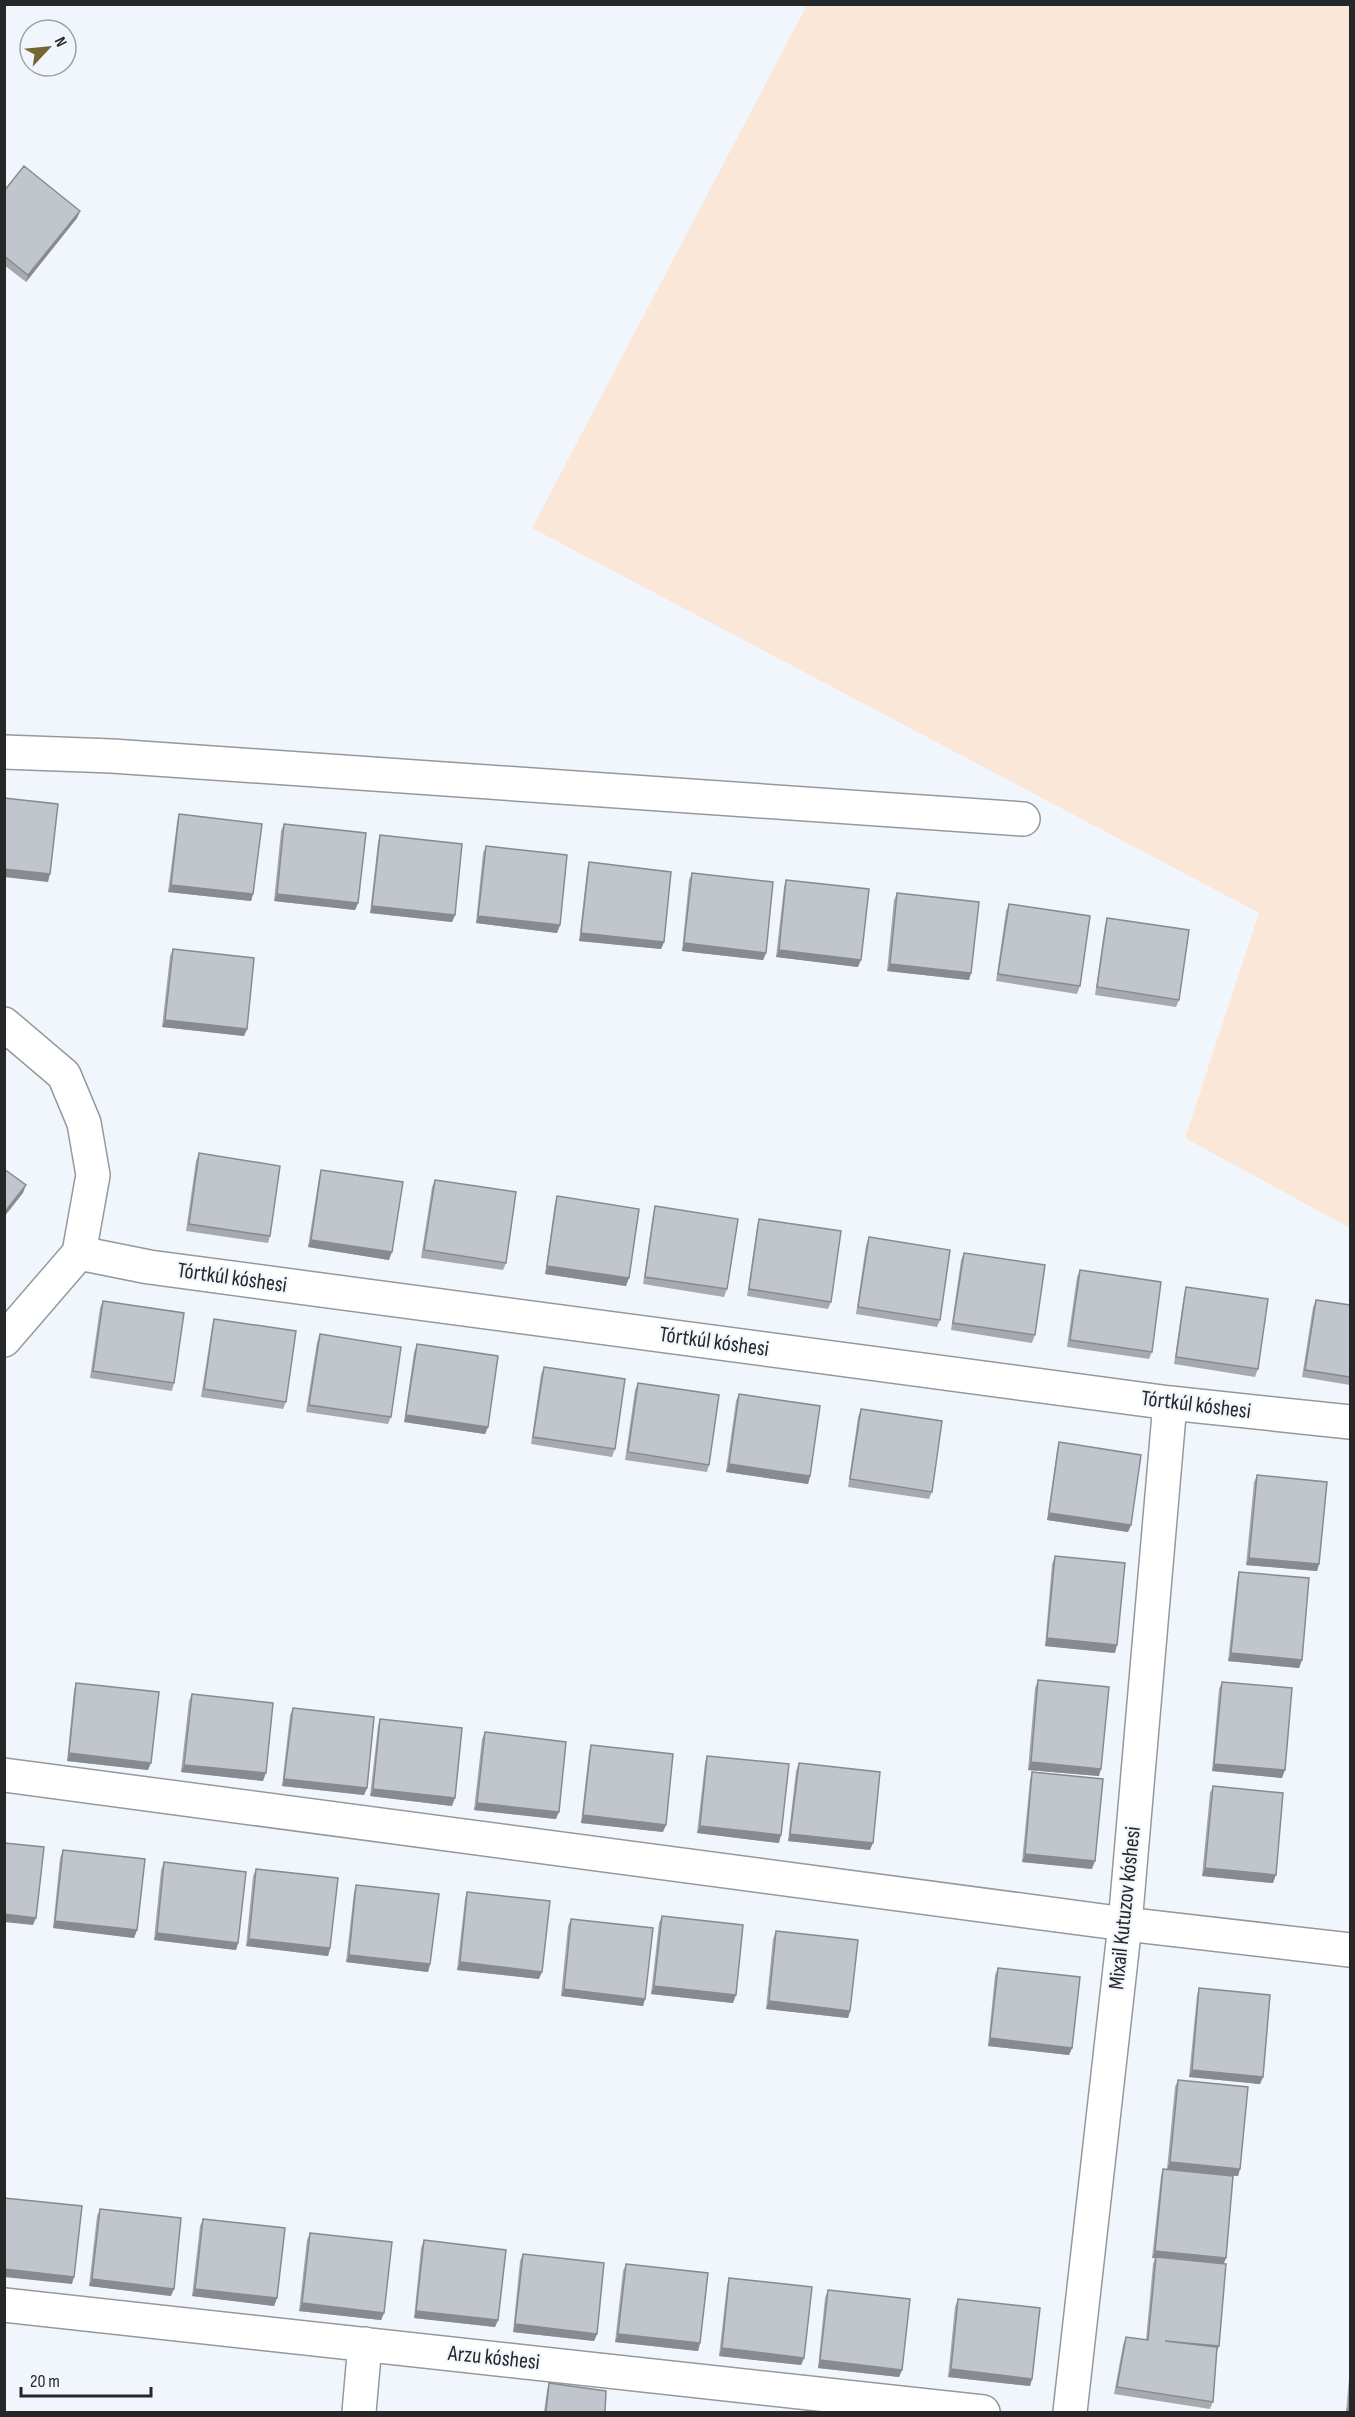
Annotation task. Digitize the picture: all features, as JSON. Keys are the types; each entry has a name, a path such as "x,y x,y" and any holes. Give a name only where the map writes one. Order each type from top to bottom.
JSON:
{"street":[{"path":"4,752 124,756 1023,819"},
{"path":"4,1024 64,1075 84,1123 93,1175 79,1253 4,1340"},
{"name":"Tórtkúl kóshesi","path":"79,1253 161,1268 1170,1403 1350,1422"},
{"name":"Mixail Kutuzov kóshesi","path":"1070,2412 1125,1924 1170,1403"},
{"path":"4,1775 1125,1924 1350,1950"},
{"name":"Arzu kóshesi","path":"4,2305 983,2412"},
{"path":"359,2412 365,2344"}],"shaded area":[{"path":"807,5 1350,5 1350,1228 1185,1138 1259,913 532,528"}],"building":[{"path":"24,166 80,211 28,275 4,256 4,191"},
{"path":"4,798 58,804 50,874 4,869"},
{"path":"179,814 262,824 253,894 171,885"},
{"path":"284,824 366,833 358,903 277,894"},
{"path":"380,835 462,844 455,915 372,906"},
{"path":"486,846 567,855 560,925 478,916"},
{"path":"589,862 671,872 664,942 581,933"},
{"path":"692,873 773,882 766,953 684,943"},
{"path":"786,880 869,889 861,960 779,950"},
{"path":"897,893 979,902 971,973 890,964"},
{"path":"1009,904 1090,916 1080,986 998,974"},
{"path":"1107,918 1189,930 1179,1000 1097,987"},
{"path":"173,949 254,958 247,1029 165,1020"},
{"path":"199,1153 280,1166 270,1236 189,1224"},
{"path":"4,1169 26,1185 4,1213"},
{"path":"321,1170 403,1182 392,1252 311,1240"},
{"path":"435,1180 516,1192 506,1263 424,1250"},
{"path":"557,1196 639,1209 629,1278 547,1266"},
{"path":"655,1206 738,1219 727,1289 645,1277"},
{"path":"759,1219 841,1231 831,1302 749,1289"},
{"path":"869,1237 950,1250 940,1320 858,1307"},
{"path":"964,1253 1045,1265 1035,1335 953,1323"},
{"path":"1080,1270 1161,1282 1152,1352 1070,1340"},
{"path":"1186,1287 1268,1299 1258,1369 1176,1357"},
{"path":"1316,1300 1350,1305 1350,1377 1305,1370"},
{"path":"103,1301 184,1313 174,1383 93,1371"},
{"path":"214,1319 296,1331 286,1402 204,1389"},
{"path":"320,1334 401,1347 391,1417 309,1405"},
{"path":"417,1344 498,1356 488,1427 406,1415"},
{"path":"544,1367 625,1379 615,1449 533,1437"},
{"path":"638,1383 719,1395 709,1465 628,1452"},
{"path":"739,1394 820,1406 810,1476 729,1464"},
{"path":"861,1409 942,1421 932,1492 850,1479"},
{"path":"1059,1442 1141,1455 1131,1525 1049,1513"},
{"path":"1257,1475 1327,1482 1319,1564 1249,1558"},
{"path":"1055,1556 1125,1563 1117,1645 1047,1638"},
{"path":"1239,1572 1309,1578 1302,1660 1231,1653"},
{"path":"1038,1680 1109,1687 1101,1769 1031,1762"},
{"path":"1222,1682 1292,1688 1285,1770 1214,1764"},
{"path":"76,1683 159,1692 151,1763 69,1753"},
{"path":"192,1694 273,1703 266,1773 184,1765"},
{"path":"293,1708 374,1717 367,1788 284,1779"},
{"path":"380,1719 462,1728 455,1798 373,1789"},
{"path":"485,1732 566,1742 559,1812 477,1803"},
{"path":"591,1745 673,1754 666,1825 583,1815"},
{"path":"707,1756 789,1764 781,1835 700,1826"},
{"path":"799,1763 880,1772 873,1843 790,1834"},
{"path":"1032,1772 1103,1779 1095,1861 1025,1854"},
{"path":"1213,1786 1283,1793 1276,1875 1205,1868"},
{"path":"4,1843 44,1847 36,1918 4,1914"},
{"path":"63,1850 145,1859 137,1930 55,1921"},
{"path":"164,1862 246,1872 238,1943 157,1933"},
{"path":"256,1869 338,1878 330,1948 249,1939"},
{"path":"356,1885 439,1894 430,1964 349,1955"},
{"path":"467,1892 550,1901 542,1972 460,1962"},
{"path":"662,1916 743,1925 736,1995 654,1986"},
{"path":"571,1919 653,1928 645,1999 564,1989"},
{"path":"776,1931 858,1940 850,2011 769,2001"},
{"path":"998,1968 1080,1977 1072,2048 990,2038"},
{"path":"1199,1988 1270,1995 1263,2077 1192,2070"},
{"path":"1178,2080 1248,2087 1240,2169 1170,2162"},
{"path":"1163,2169 1233,2176 1226,2258 1155,2251"},
{"path":"4,2198 82,2206 74,2277 4,2269"},
{"path":"100,2209 181,2218 174,2289 92,2279"},
{"path":"203,2219 285,2228 277,2298 195,2289"},
{"path":"310,2233 392,2242 384,2313 302,2303"},
{"path":"424,2240 506,2250 498,2320 416,2311"},
{"path":"523,2254 604,2263 597,2334 515,2324"},
{"path":"1156,2257 1226,2264 1219,2346 1165,2341 1217,2347 1213,2402 1117,2387 1126,2337 1148,2340"},
{"path":"626,2264 708,2273 700,2343 618,2334"},
{"path":"729,2278 812,2287 804,2358 722,2348"},
{"path":"828,2290 910,2299 902,2370 820,2360"},
{"path":"958,2299 1040,2308 1032,2379 951,2369"},
{"path":"549,2383 606,2391 605,2412 546,2412"}]}
